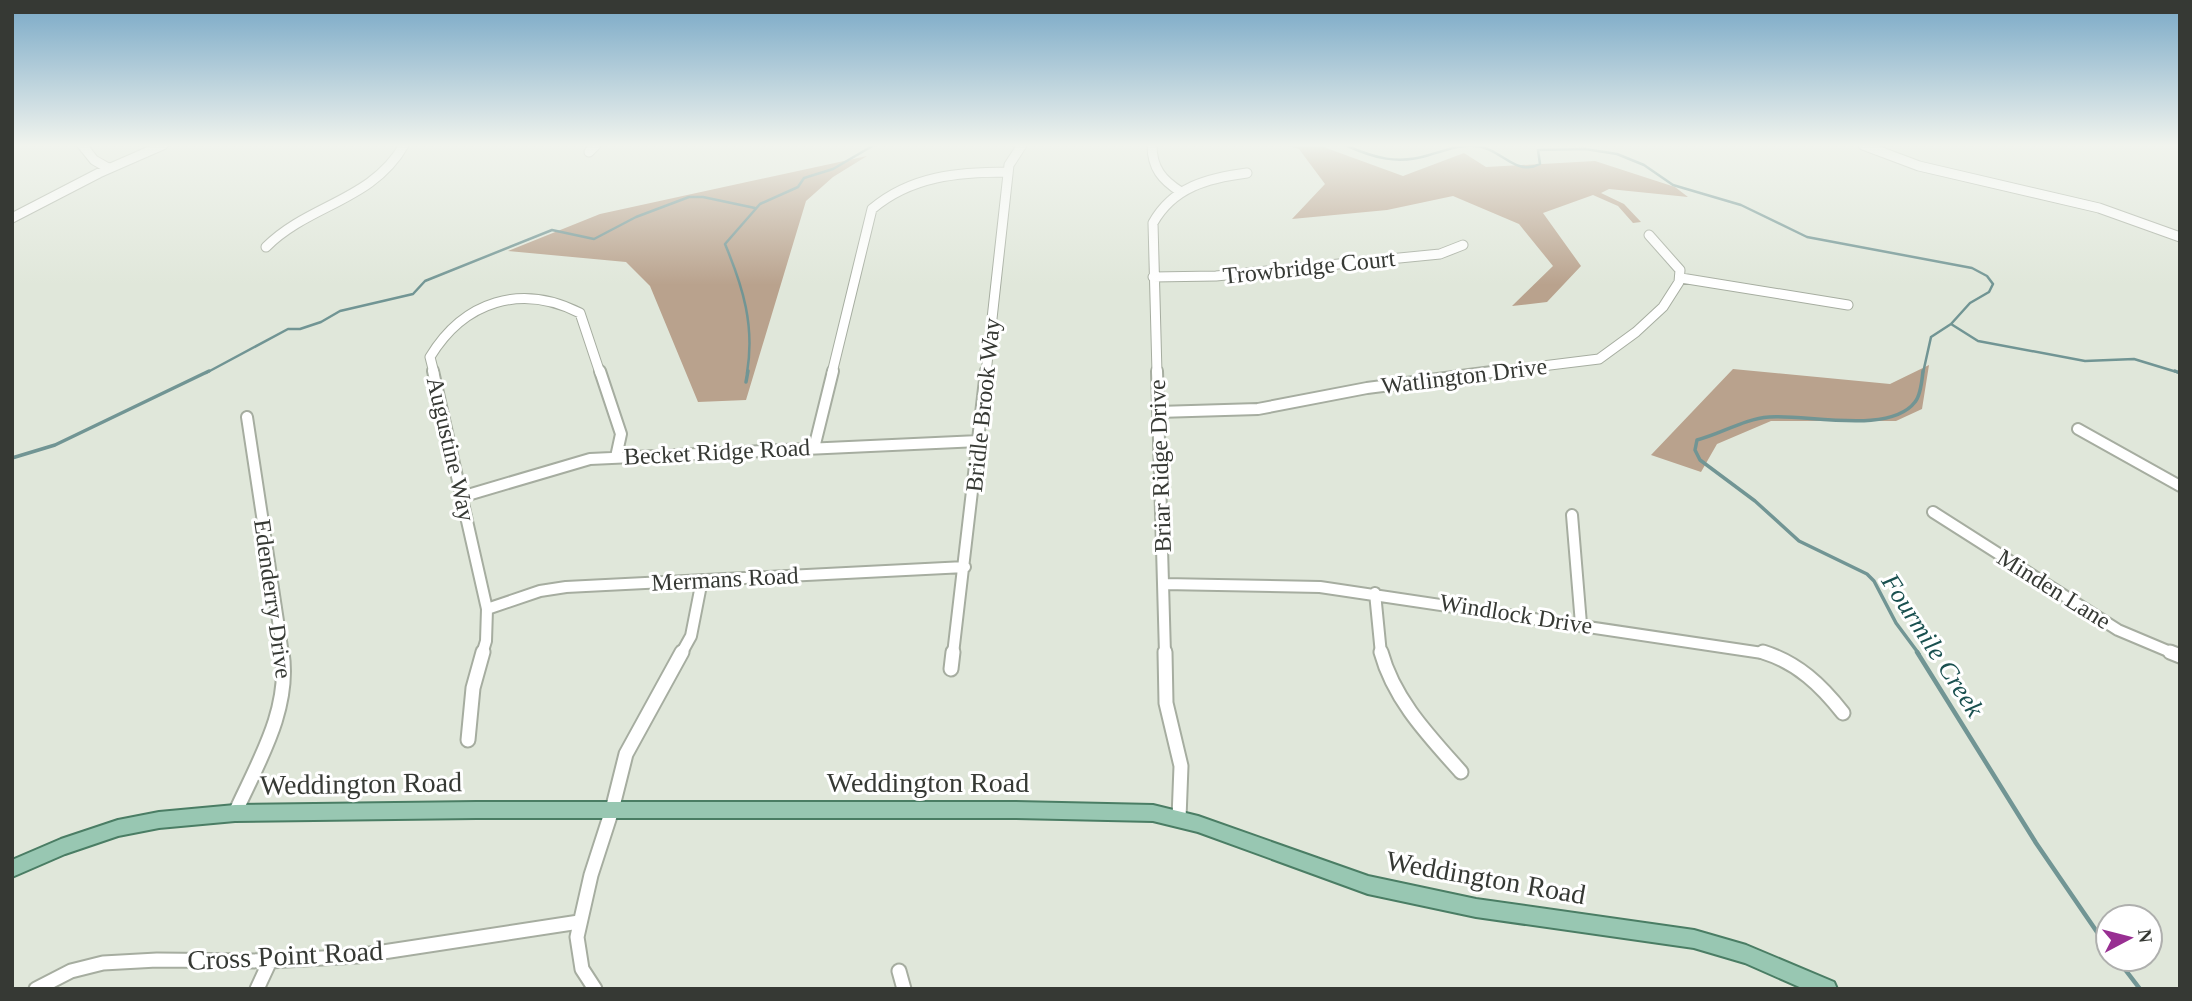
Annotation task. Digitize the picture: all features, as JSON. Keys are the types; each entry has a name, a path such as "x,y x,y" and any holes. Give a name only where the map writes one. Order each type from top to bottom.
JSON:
{"main road":[{"name":"Weddington Road","path":"12,869 61,847 118,828 173,818 235,813 612,810 1016,810 1153,813 1179,818 1368,885 1475,908 1694,939 1746,954 1827,989"}],"street":[{"path":"12,218 62,192"},
{"path":"266,247 283,231 356,192"},
{"path":"814,448 872,209 883,198 895,192"},
{"name":"Bridle Brook Way","path":"951,669 965,567 1006,192"},
{"name":"Briar Ridge Drive","path":"1179,818 1181,766 1166,703 1153,223 1168,202 1181,192"},
{"path":"2027,192 2112,212 2159,227 2180,237"},
{"path":"1649,235 1675,264 1681,278 1848,305"},
{"name":"Trowbridge Court","path":"1153,278 1216,276 1440,254 1463,245"},
{"name":"Watlington Drive","path":"1158,412 1258,409 1367,388 1599,359 1617,348 1675,295 1681,278"},
{"name":"Augustine Way","path":"468,740 473,688 486,641 487,609 430,357 437,342 465,315 511,299 533,297 568,305 580,313 621,434 616,457"},
{"name":"Edenderry Drive","path":"235,813 276,721 286,677 247,417"},
{"path":"2078,429 2180,486"},
{"name":"Becket Ridge Road","path":"461,497 578,461 616,457 979,441"},
{"name":"Minden Lane","path":"1933,512 2118,630 2148,645 2180,656"},
{"path":"1572,515 1581,624"},
{"name":"Mermans Road","path":"487,609 540,591 566,587 965,567"},
{"path":"595,989 582,969 579,957 579,922 626,754 691,636 702,580"},
{"name":"Windlock Drive","path":"1164,584 1297,586 1375,593 1774,655 1788,660 1811,676 1843,713"},
{"path":"1375,593 1380,646 1394,685 1419,724 1461,772"},
{"name":"Cross Point Road","path":"36,989 71,971 103,962 270,961 357,956 579,922"},
{"path":"257,989 270,961"},
{"path":"899,971 904,989"}],"shaded area":[{"path":"703,192 816,192 806,201 746,400 698,402 650,286 626,262 508,251 600,214"},
{"path":"1318,192 1604,192 1601,193 1624,204 1641,222 1633,223 1618,206 1593,195 1543,213 1581,266 1547,302 1512,306 1553,266 1519,224 1453,196 1387,210 1292,219"},
{"path":"1636,192 1681,192 1688,197"},
{"path":"1929,365 1922,409 1896,421 1771,421 1717,444 1701,472 1651,455 1733,369 1890,384"}],"waterway":[{"path":"747,373 749,339 746,307 725,244 760,204 787,192"},
{"name":"Fourmile Creek","path":"1696,192 1741,205 1807,237 1972,268 1987,276 1993,284 1989,292 1970,303 1951,324"},
{"path":"206,373 288,329 300,329 321,322 340,311 413,294 425,281 552,230 594,239 636,217 689,197 703,197 755,208"},
{"name":"Fourmile Creek","path":"1923,373 1931,337 1951,324"},
{"path":"1951,324 1978,341 2085,361 2134,359 2180,373 2175,371"},
{"path":"12,458 55,445 209,371"},
{"path":"746,382 748,371"},
{"name":"Fourmile Creek","path":"1919,654 1896,623 1874,581 1867,574 1799,541 1755,501 1700,460 1695,450 1697,440 1760,418 1846,421 1887,418 1903,412 1915,402 1923,371"},
{"name":"Fourmile Creek","path":"1917,652 2036,843 2094,928"},
{"name":"Fourmile Creek","path":"2128,973 2140,989"}]}
